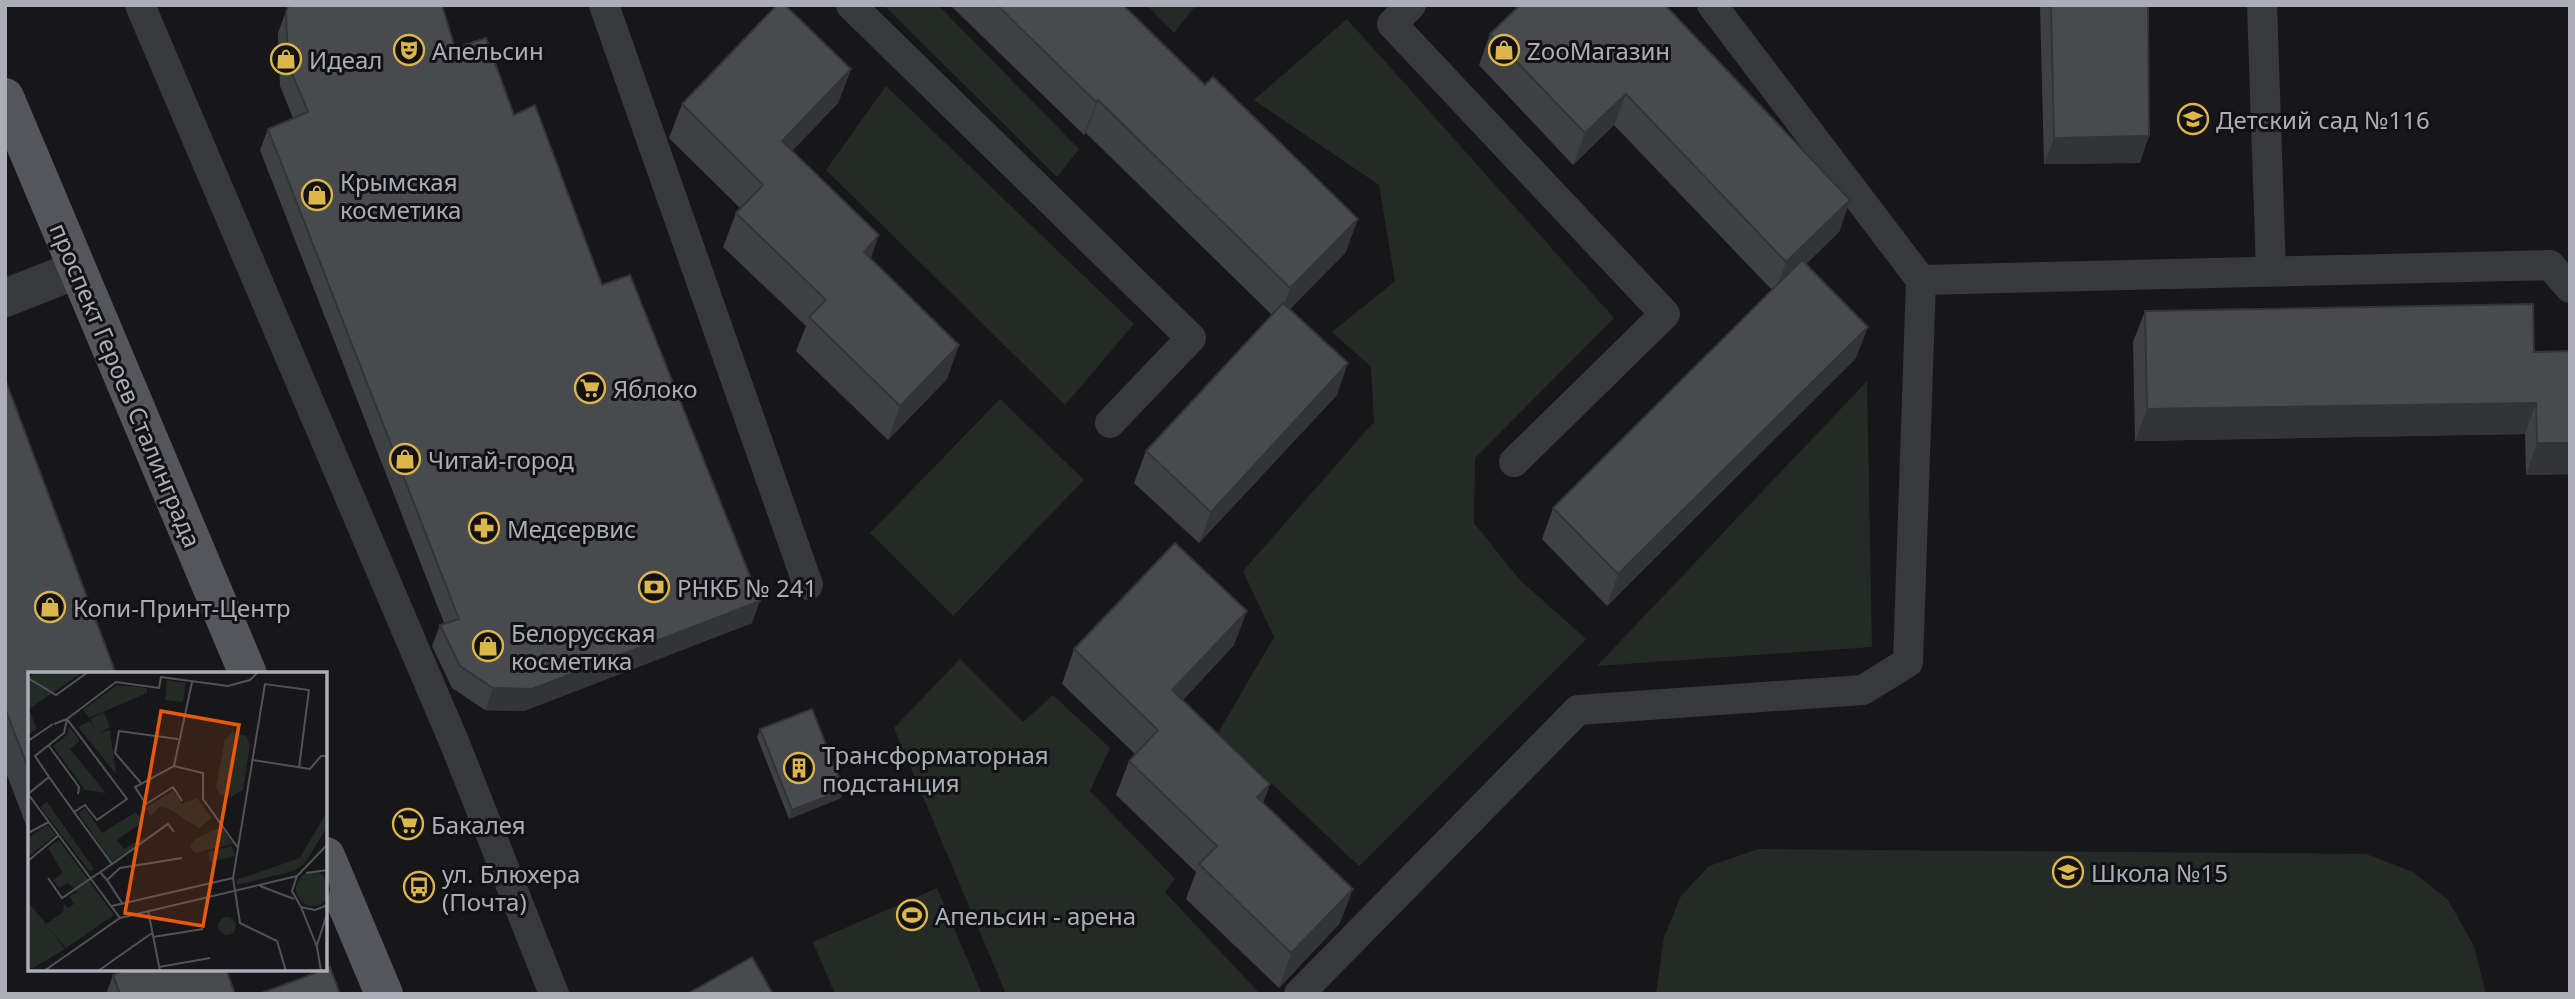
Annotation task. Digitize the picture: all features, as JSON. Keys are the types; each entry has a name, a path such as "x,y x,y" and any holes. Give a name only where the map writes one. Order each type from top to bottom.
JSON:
{"main road":[{"name":"проспект Героев Сталинграда","path":"5,97 247,672"},
{"path":"327,858 384,994"}],"street":[{"path":"5,298 76,270"}],"lane":[{"path":"140,5 455,744 554,994"},
{"path":"604,5 808,585"},
{"path":"851,5 1191,338 1110,423"},
{"path":"1412,5 1392,24 1665,314 1514,462"},
{"path":"1299,994 1578,710 1863,690 1908,662 1921,280 1712,5"},
{"path":"2262,5 2271,271"},
{"path":"1921,280 2550,265 2570,288"}],"shaded area":[{"path":"884,5 938,5 1079,149 1057,177"},
{"path":"1147,5 1196,5 1174,33"},
{"path":"1347,19 1614,318 1475,458 1474,523 1519,579 1586,639 1359,866 1218,733 1274,637 1243,571 1374,422 1371,367 1332,332 1395,281 1379,185 1254,100"},
{"path":"886,86 1134,324 1065,405 826,170"},
{"path":"1867,381 1872,647 1597,666"},
{"path":"1000,399 1084,480 953,616 870,533"},
{"path":"960,659 1023,722 1053,695 1110,748 1090,791 1175,879 1165,892 1260,994 1006,994 894,728"},
{"path":"1758,849 2366,854 2413,872 2448,900 2474,946 2486,994 1656,994 1664,937 1681,896 1709,866"},
{"name":"Апельсин - арена","path":"937,888 982,994 835,994 813,942"}],"building":[{"name":"Апельсин","path":"289,5 442,5 455,48 486,38 514,115 535,105 602,285 630,275 760,601 532,689 493,688 460,666 440,625 459,619 268,129 308,112 288,64 286,11"},
{"path":"777,5 785,5 851,69 782,141 879,235 864,252 959,345 900,406 809,317 826,300 736,213 763,185 682,104"},
{"path":"997,5 1123,5 1205,85 1213,77 1358,219 1290,288"},
{"path":"1520,5 1665,5 1850,200 1786,262 1626,94 1585,133 1490,34"},
{"path":"2051,5 2148,5 2149,136 2054,138"},
{"path":"1802,260 1868,327 1618,574 1553,508"},
{"path":"1283,303 1348,363 1211,512 1146,451"},
{"path":"2533,304 2534,352 2570,351 2570,443 2537,443 2536,403 2147,409 2145,311"},
{"path":"5,379 115,672 28,672 28,768 5,708"},
{"path":"1175,543 1247,611 1172,690 1270,784 1257,797 1353,889 1291,953 1199,864 1217,846 1129,761 1158,730 1074,649"},
{"name":"Трансформаторная подстанция","path":"812,709 844,790 792,810 760,729"},
{"path":"752,957 773,994 687,994"},
{"path":"330,967 340,994 259,994 327,971"},
{"path":"123,971 227,971 235,994 120,994 113,975"}],"place":[{"name":"Апельсин","path":"409,50"},
{"name":"ZooМагазин","path":"1504,50"},
{"name":"Идеал","path":"286,59"},
{"name":"Детский сад №116","path":"2193,119"},
{"name":"Крымская косметика","path":"317,195"},
{"name":"Яблоко","path":"590,388"},
{"name":"Читай-город","path":"405,459"},
{"name":"Медсервис","path":"484,528"},
{"name":"РНКБ № 241","path":"654,587"},
{"name":"Копи-Принт-Центр","path":"50,607"},
{"name":"Белорусская косметика","path":"488,646"},
{"name":"Трансформаторная подстанция","path":"799,768"},
{"name":"Бакалея","path":"408,824"},
{"name":"Школа №15","path":"2068,872"},
{"name":"ул. Блюхера (Почта)","path":"419,887"},
{"name":"Апельсин - арена","path":"912,915"}]}
